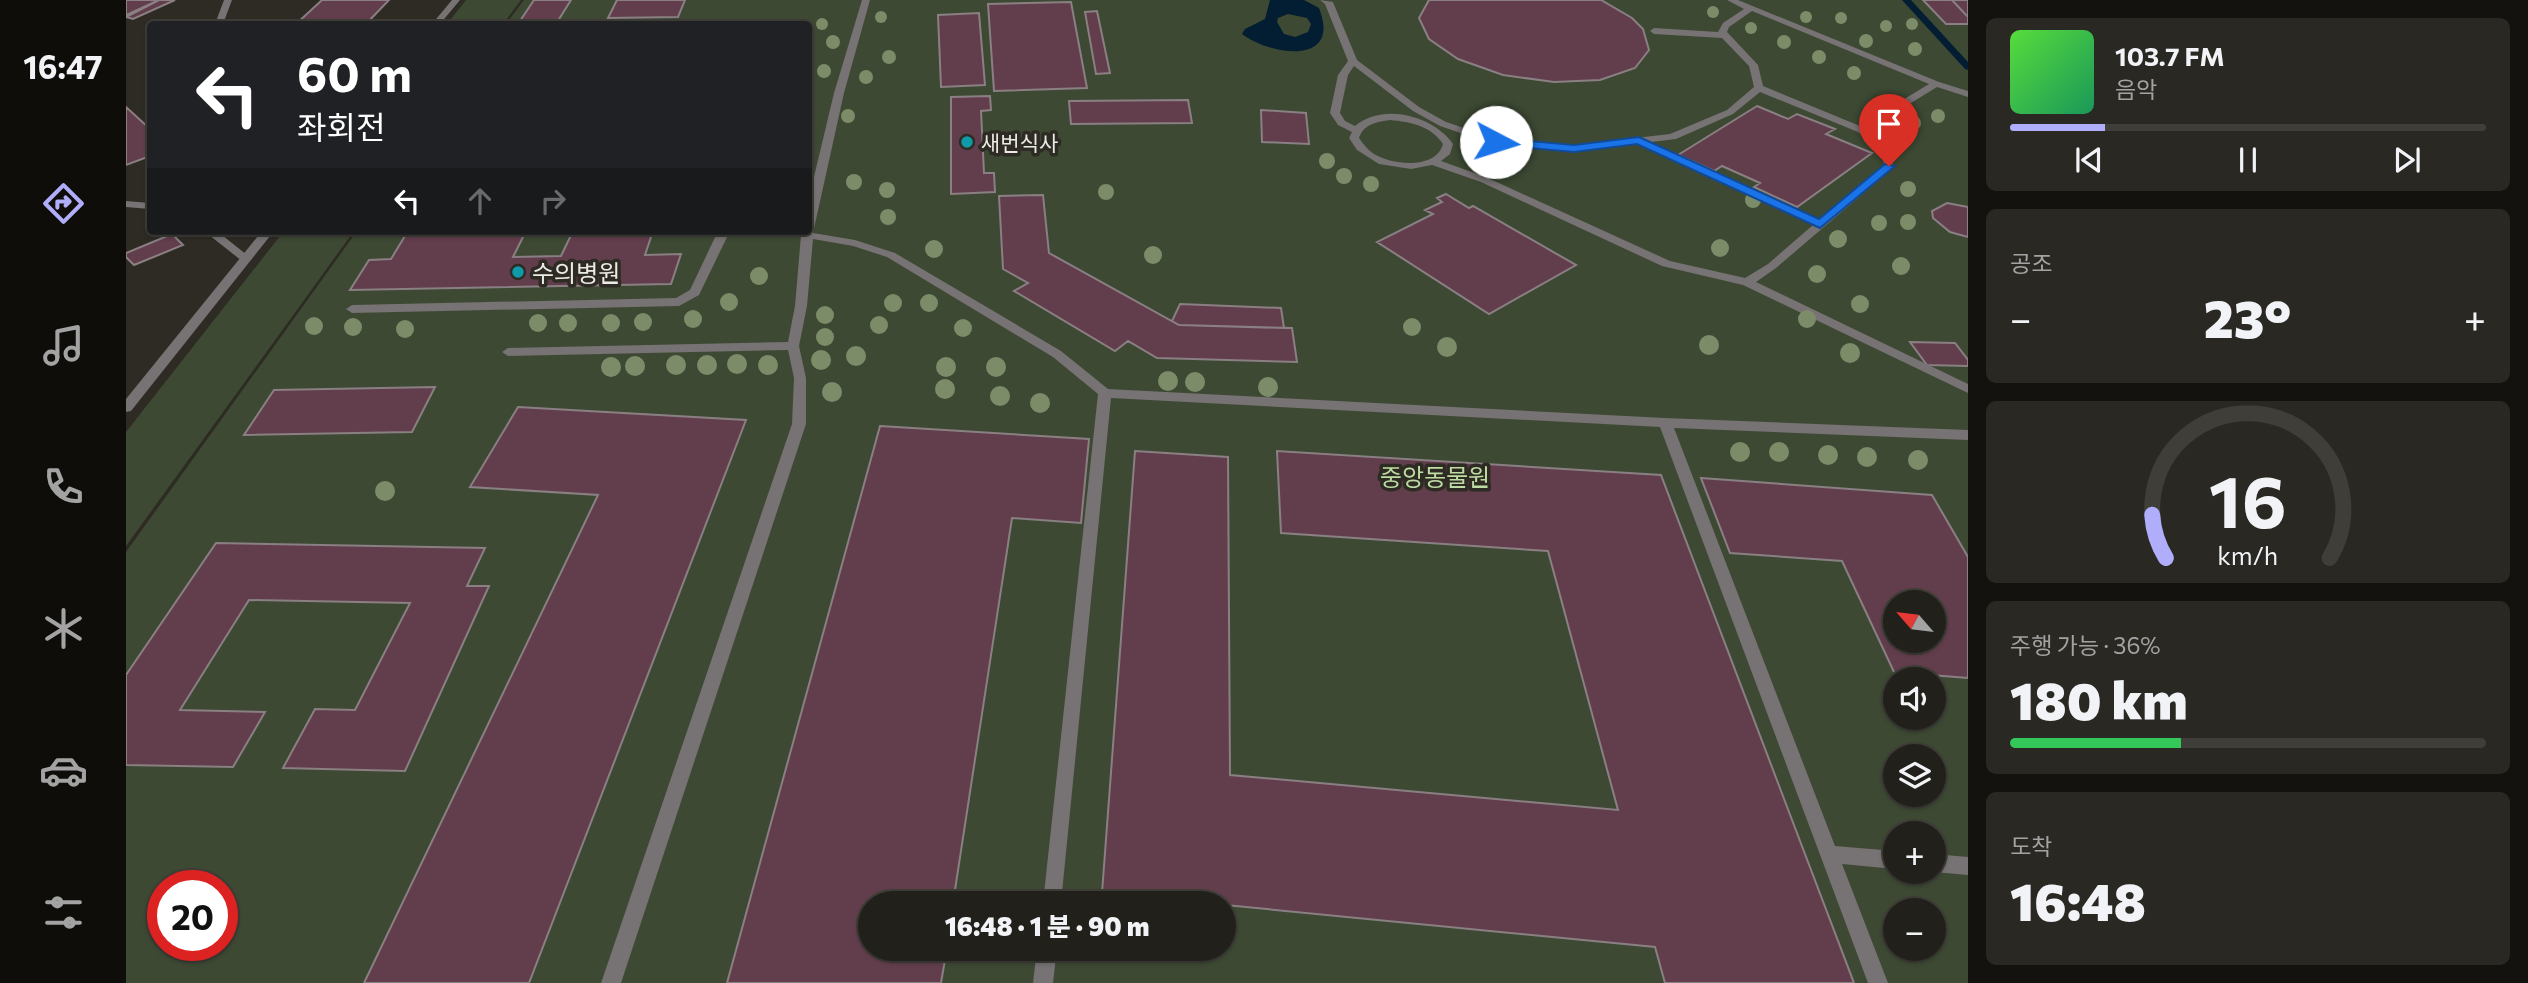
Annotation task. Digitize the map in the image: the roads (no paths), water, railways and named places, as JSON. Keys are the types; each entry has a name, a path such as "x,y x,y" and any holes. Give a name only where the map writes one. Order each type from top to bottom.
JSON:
{"street":[{"path":"220,21 228,0"},
{"path":"438,21 456,0"},
{"path":"812,194 853,35 866,0"},
{"path":"1324,0 1329,2 1353,61 1439,126 1448,144 1446,152 1433,162 1412,166 1380,160 1358,146 1354,138 1356,130 1364,124 1390,117 1439,126 1496,142 1574,148 1672,137 1730,111 1759,88"},
{"path":"1731,0 1964,93"},
{"path":"1723,35 1726,24 1751,8"},
{"path":"1654,31 1723,35 1753,65 1759,88"},
{"path":"1353,61 1343,75 1335,113 1340,123 1356,130"},
{"path":"1861,130 1936,84"},
{"path":"1747,282 1889,166 1887,152 1861,130 1759,88"},
{"path":"1639,141 1820,224"},
{"path":"1485,180 1486,160 1496,142"},
{"path":"1433,162 1485,180 1666,264 1747,282 1968,389"},
{"path":"126,204 147,206"},
{"path":"812,232 891,255 1057,354 1105,393 1665,423 1968,435"},
{"path":"215,235 246,259"},
{"path":"126,408 265,235"},
{"path":"352,309 679,302 695,292 722,235"},
{"path":"611,983 799,424 800,378 793,346 801,306 808,235"},
{"path":"508,352 793,346"},
{"path":"1053,891 1105,393"},
{"path":"1665,423 1878,983"},
{"path":"1828,854 1883,859"},
{"path":"1946,864 1968,866"},
{"path":"1043,983 1046,961"}],"water":[{"path":"1270,0 1304,0 1319,8 1323,27 1321,40 1312,48 1285,51 1255,42 1242,34 1245,29 1265,19","holes":["1288,14 1307,18 1311,24 1308,32 1295,37 1284,34 1277,22 1278,18"]}],"waterway":[{"path":"1906,0 1968,67"}],"place":[{"name":"새번식사","path":"967,142"},
{"name":"수의병원","path":"518,272"}],"park label":[{"name":"중앙동물원","path":"1435,476"}]}
